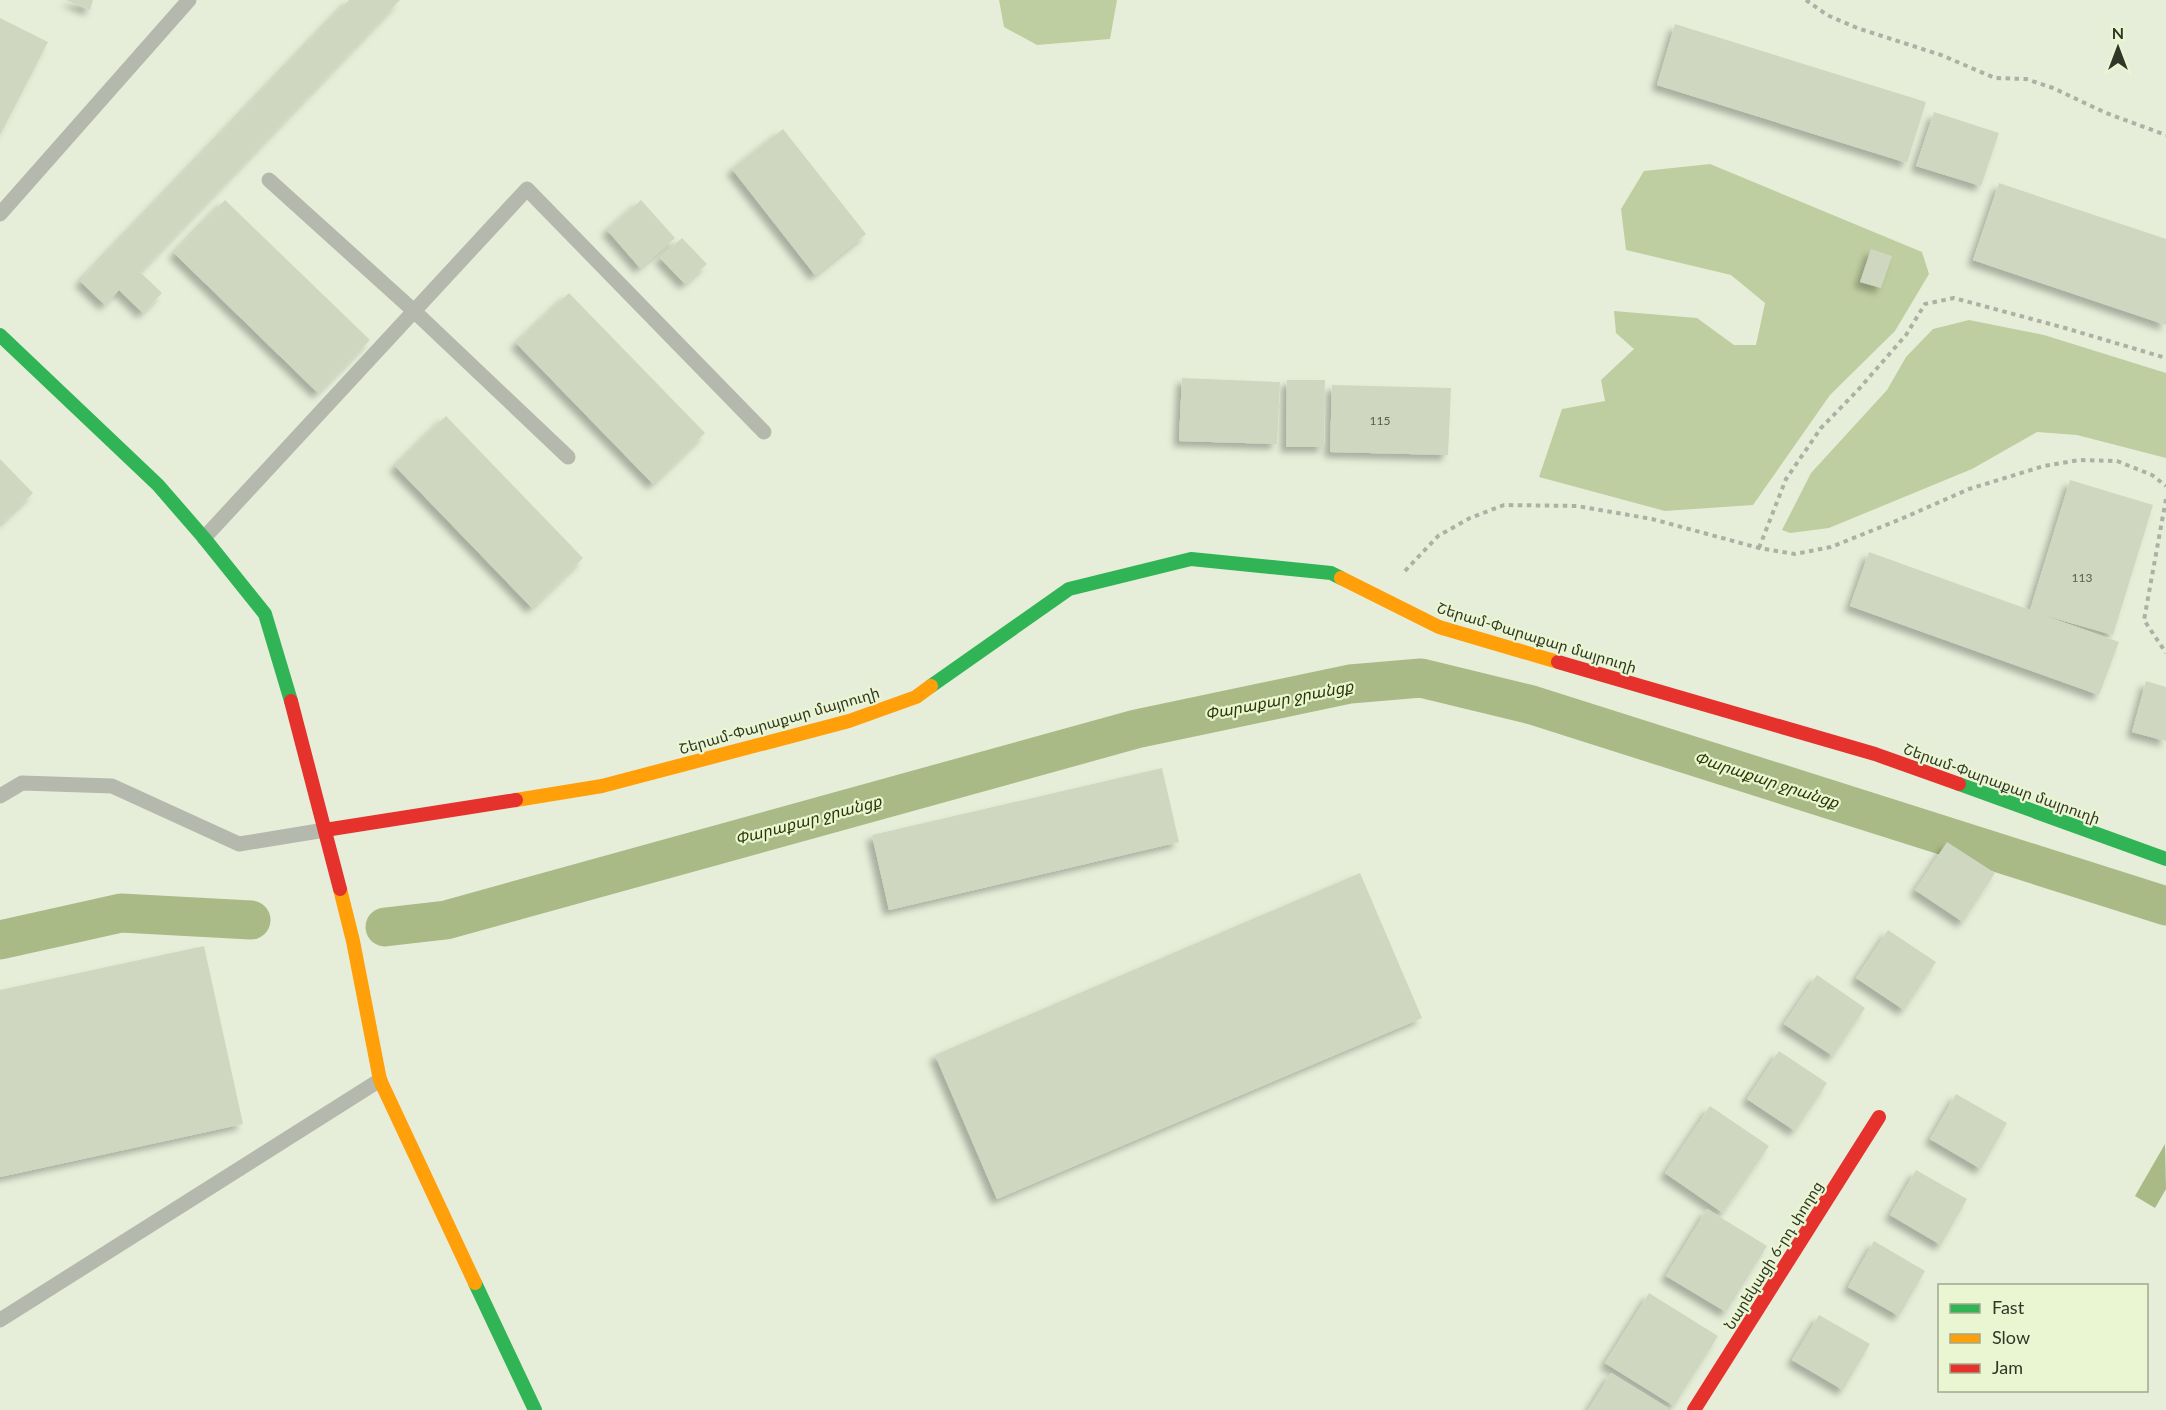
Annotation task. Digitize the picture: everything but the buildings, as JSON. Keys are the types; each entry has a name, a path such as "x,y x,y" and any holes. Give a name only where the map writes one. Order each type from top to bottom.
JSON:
{"street":[{"path":"0,335 158,486 204,538 265,614 300,730 353,941 380,1080 535,1410"},
{"name":"Շերամ-Փարաքար մայրուղի","path":"325,830 602,786 849,721 916,697 1069,589 1191,559 1331,573 1439,627 1875,754 2166,860"},
{"name":"Նարեկացի 6-րդ փողոց","path":"1694,1410 1879,1117"}],"lane":[{"path":"0,214 189,0"},
{"path":"268,180 414,310 568,457"},
{"path":"204,538 527,189 764,432"},
{"path":"0,796 22,783 112,786 239,844 325,830"},
{"path":"0,1320 380,1080"}],"path":[{"path":"1806,0 1827,15 1857,28 1941,55 1995,78 2026,79 2053,88 2106,113 2166,135"},
{"path":"1759,548 1786,479 1821,428 1906,335 1925,304 1954,298 2166,358"},
{"path":"1380,598 1438,536 1470,518 1504,505 1577,506 1652,519 1759,548 1795,554 1831,547 1969,489 2044,466 2079,460 2117,461 2152,475 2166,486"},
{"path":"2166,499 2144,620 2166,653"}],"shaded area":[{"path":"999,0 1117,0 1110,39 1037,45 1004,27"},
{"path":"1710,164 1922,252 1929,274 1895,331 1830,395 1753,505 1665,511 1539,477 1562,409 1605,401 1601,380 1634,349 1616,333 1614,311 1697,318 1734,345 1756,345 1765,303 1731,275 1626,250 1621,209 1644,171"},
{"path":"1969,320 2044,335 2166,373 2166,458 2077,435 2037,432 1972,469 1829,528 1790,533 1782,530 1811,473 1887,390 1906,357 1933,329"},
{"path":"2165,1144 2166,1189 2155,1208 2135,1196"}],"waterway":[{"name":"Փարաքար ջրանցք","path":"385,927 446,920 1136,729 1350,684 1421,678 1532,705 2166,906"},
{"name":"Փարաքար ջրանցք","path":"0,940 121,913 251,920"}],"traffic: fast":[{"path":"0,335 158,485 265,614 291,701"},
{"path":"931,686 1069,589 1191,559 1331,573 1341,578"},
{"path":"1959,784 2166,859"},
{"path":"475,1283 535,1410"}],"traffic: slow":[{"path":"1341,578 1439,627 1558,662"},
{"path":"516,800 602,786 849,721 916,697 931,686"},
{"path":"340,889 353,941 380,1080 475,1283"}],"traffic: jam":[{"path":"1558,662 1875,754 1959,784"},
{"path":"291,701 340,889"},
{"path":"325,830 516,800"},
{"path":"1694,1410 1879,1117"}]}
